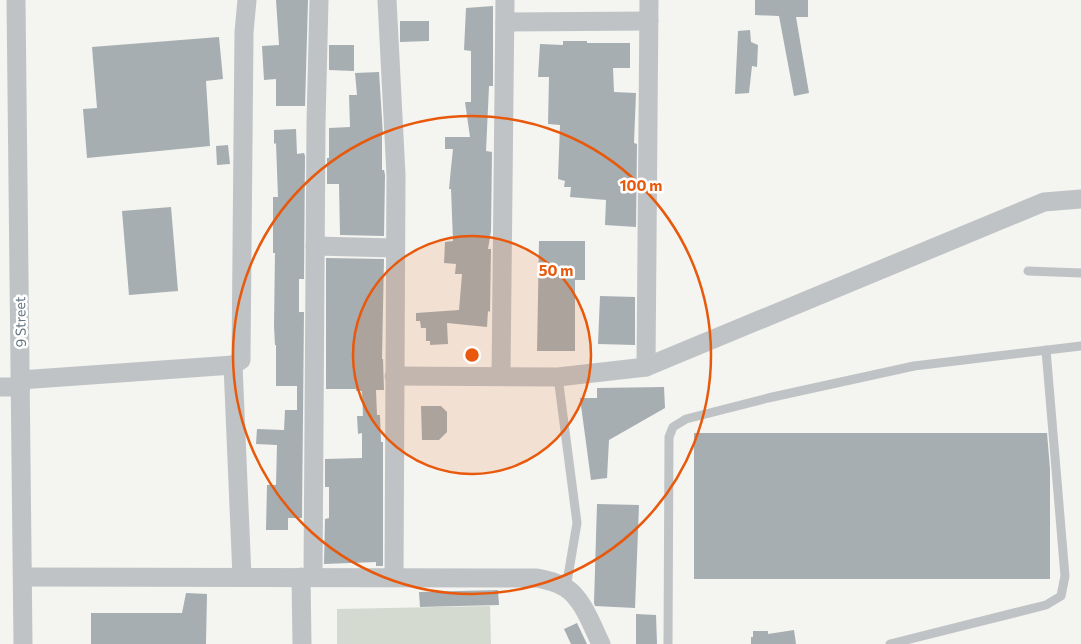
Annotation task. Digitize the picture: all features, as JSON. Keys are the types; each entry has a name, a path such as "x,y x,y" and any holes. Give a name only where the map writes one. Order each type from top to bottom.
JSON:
{"street":[{"name":"9 Street","path":"16,0 8,48 20,383 23,644"},
{"path":"0,387 20,383 233,365 241,360 244,32 247,0"},
{"path":"302,644 307,577 319,0"},
{"path":"387,0 396,175 394,577"},
{"path":"501,376 506,0"},
{"path":"646,367 649,0"},
{"path":"505,22 649,21"},
{"path":"394,376 558,377 646,367 1044,202 1081,199"},
{"path":"315,246 395,248"},
{"path":"233,365 242,577"},
{"path":"23,577 536,578 553,582 566,588 577,597 600,644"}],"lane":[{"path":"1028,271 1081,273"},
{"path":"668,644 669,437 673,427 686,419 759,400 914,366 1081,346"},
{"path":"890,644 1046,605 1061,596 1065,576 1046,350"},
{"path":"558,377 577,523 566,588"}],"shaded area":[{"path":"490,606 491,644 337,644 337,609"}],"building":[{"path":"276,0 308,0 305,106 276,106 276,79 264,80 262,46 279,45"},
{"path":"755,0 808,0 808,17 796,17 809,93 794,96 779,16 755,15"},
{"path":"493,6 493,86 489,86 486,151 492,152 491,231 488,249 491,249 490,312 488,311 487,327 447,323 448,344 430,345 430,341 426,341 426,328 421,328 420,321 416,321 416,313 459,310 462,274 455,274 456,264 444,263 445,242 453,241 451,189 449,189 453,149 445,149 445,137 470,137 465,102 471,102 471,51 464,50 466,8"},
{"path":"400,21 429,21 429,41 400,42"},
{"path":"750,30 751,42 758,45 757,67 752,66 749,93 735,94 738,31"},
{"path":"219,37 223,79 206,81 210,146 87,158 83,109 97,108 92,47"},
{"path":"563,41 630,43 630,68 613,68 614,92 636,93 634,143 637,144 636,227 605,225 606,200 570,197 571,187 564,187 565,181 558,179 560,125 548,124 549,77 538,77 540,44 563,45"},
{"path":"329,45 354,45 354,71 329,70"},
{"path":"379,72 383,135 382,170 384,170 385,175 384,236 340,235 339,184 327,184 329,128 350,127 349,95 357,95 355,73"},
{"path":"296,129 297,154 304,153 305,156 304,279 299,279 299,312 304,312 302,518 288,518 288,530 266,530 267,485 276,485 277,445 256,444 257,429 284,430 285,410 297,410 297,386 276,386 274,326 275,253 273,253 273,197 278,197 274,130"},
{"path":"228,145 230,164 217,165 216,146"},
{"path":"171,207 178,291 129,295 122,211"},
{"path":"539,241 585,241 585,280 575,280 575,351 537,351"},
{"path":"326,258 384,259 382,359 384,390 376,390 377,415 380,415 381,442 383,442 383,566 376,566 376,562 324,564 325,519 329,518 329,487 325,487 325,459 362,458 362,433 358,434 357,416 363,416 362,391 356,391 356,389 326,389"},
{"path":"600,296 635,297 635,345 598,344"},
{"path":"664,387 665,408 609,440 607,478 591,480 580,398 597,398 597,388"},
{"path":"421,406 441,406 447,412 447,432 439,440 422,440"},
{"path":"694,433 1047,433 1050,469 1050,579 694,579"},
{"path":"597,504 639,505 635,608 595,606"},
{"path":"498,590 499,605 420,607 419,592"},
{"path":"186,593 207,594 206,644 91,644 91,613 182,613"},
{"path":"636,614 656,615 657,644 636,644"},
{"path":"577,623 587,644 571,644 564,629"},
{"path":"794,630 796,644 751,644 753,631 768,631 768,634"}]}
